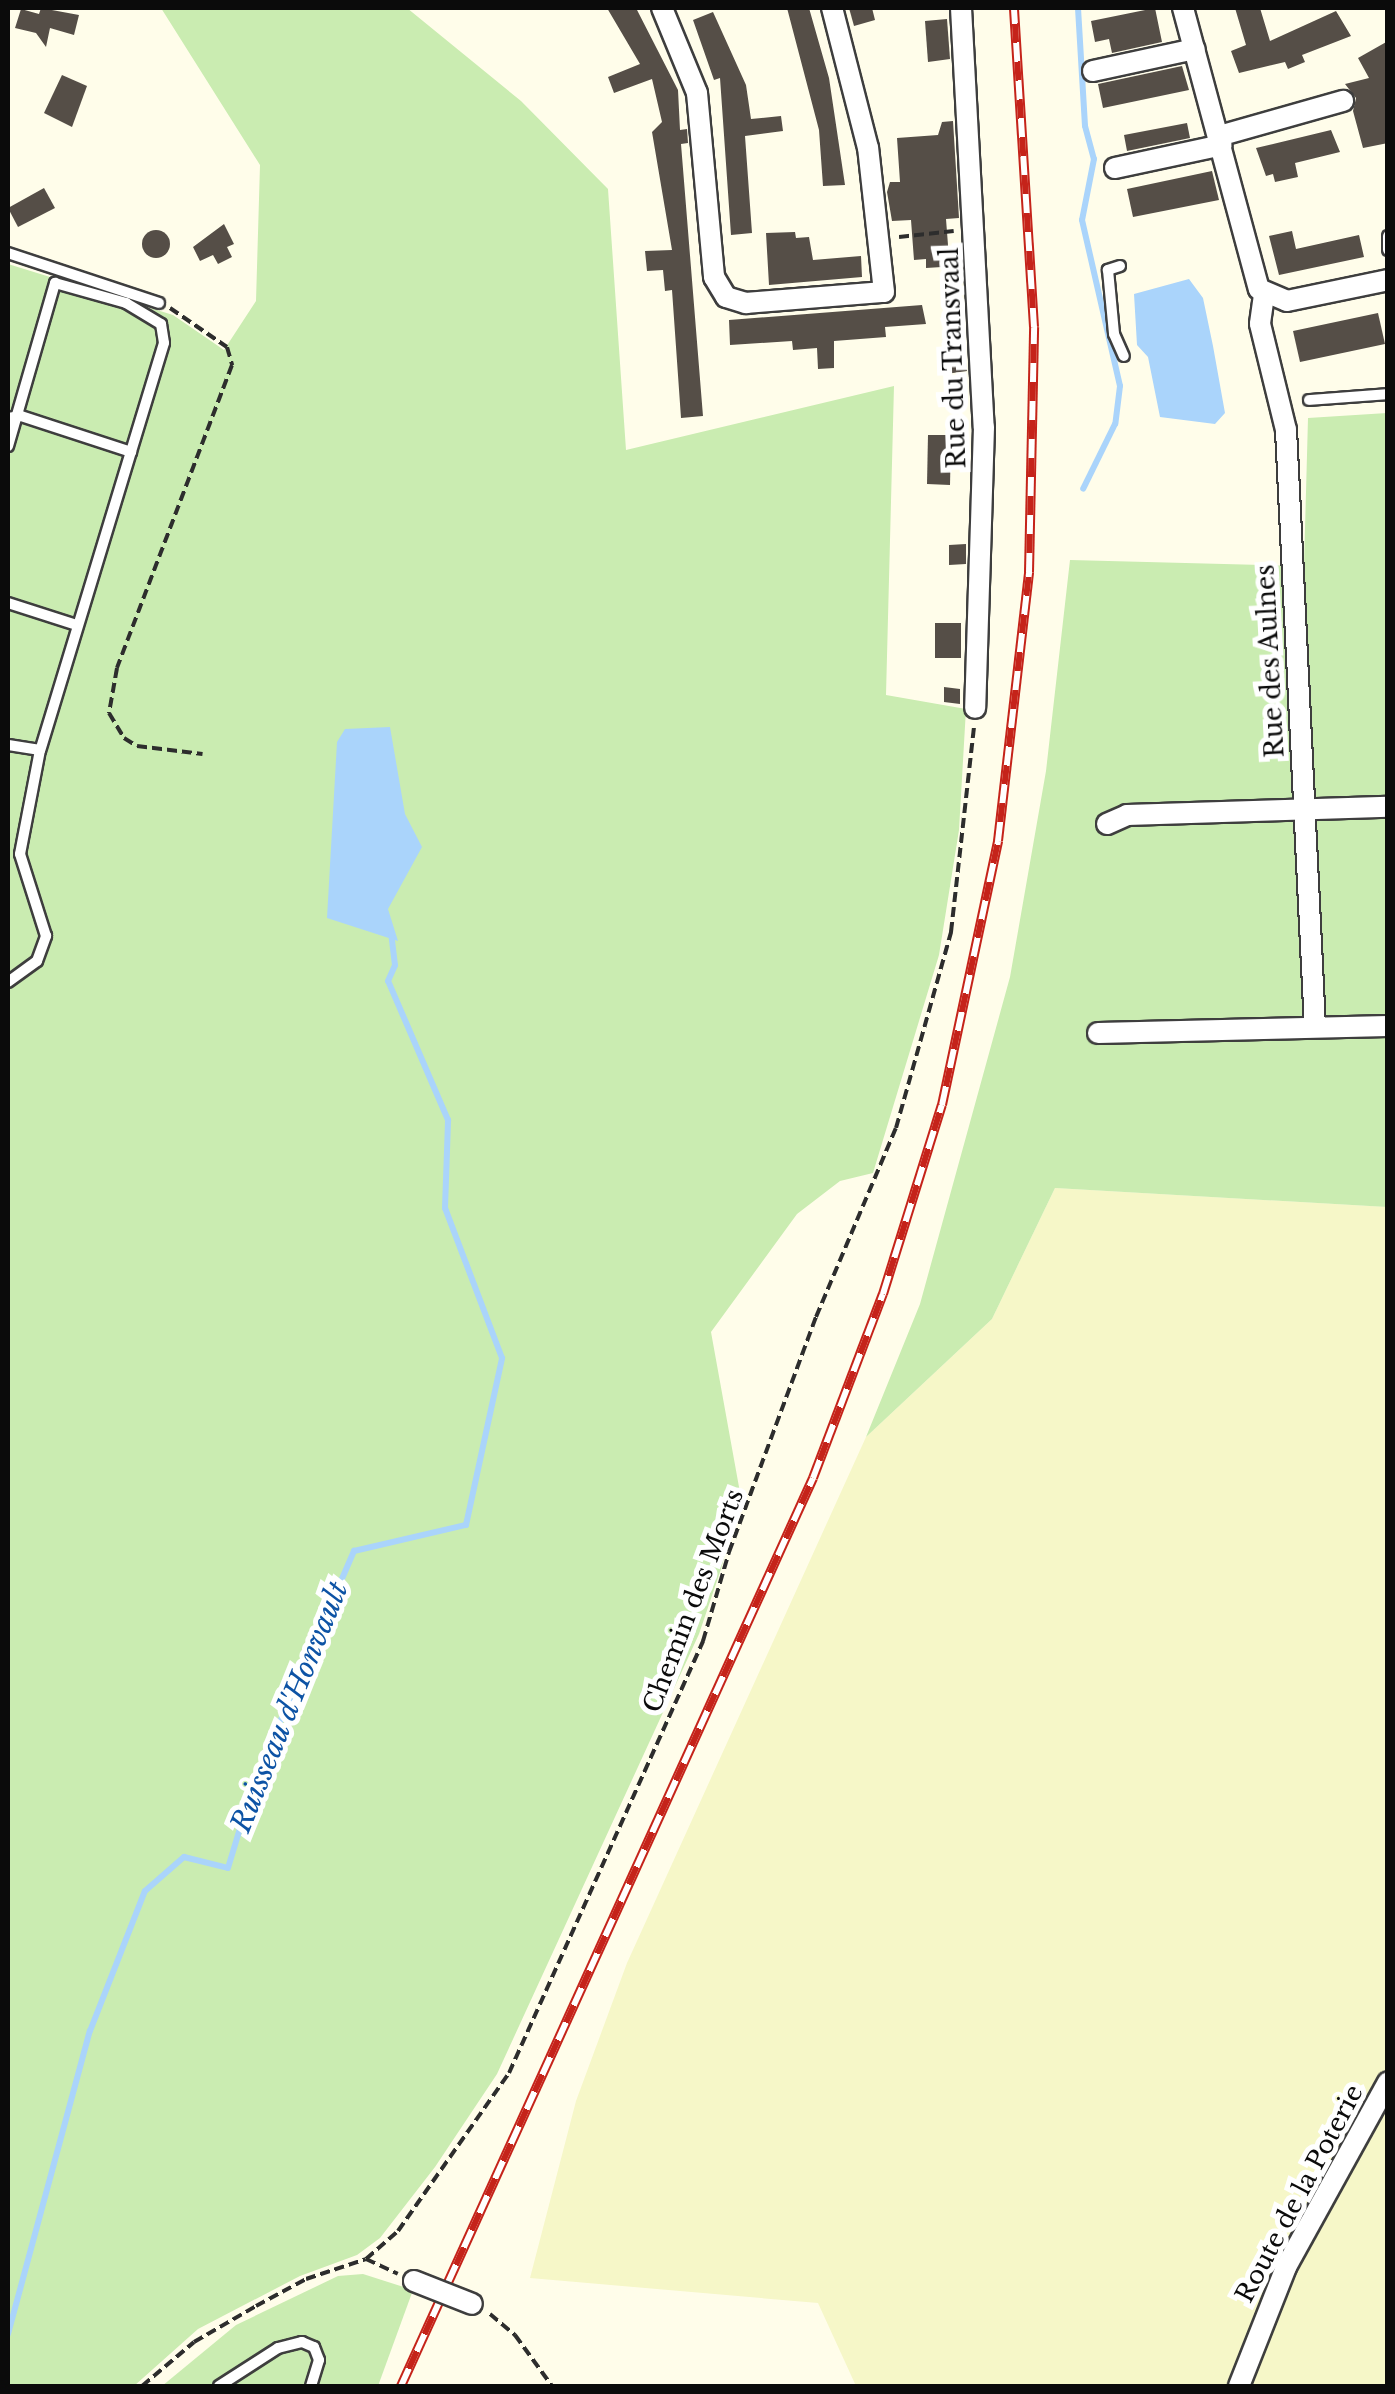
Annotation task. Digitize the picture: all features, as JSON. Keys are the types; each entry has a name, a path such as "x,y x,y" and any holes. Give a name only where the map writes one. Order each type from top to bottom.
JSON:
{"street":[{"path":"662,8 697,93 712,269 720,292 746,304 884,292 868,148 832,8"},
{"name":"Rue du Transvaal","path":"961,8 976,228 984,446 975,708"},
{"name":"Rue des Aulnes","path":"1183,8 1264,295 1260,324 1286,430 1314,1027"},
{"path":"1093,71 1195,49"},
{"path":"1115,168 1342,102"},
{"path":"1264,295 1288,300 1388,280"},
{"path":"1107,824 1128,815 1388,808"},
{"path":"1098,1033 1388,1026"},
{"name":"Route de la Poterie","path":"1239,2386 1286,2267 1388,2082"},
{"path":"414,2280 472,2304"}],"lane":[{"path":"1388,236 1388,250"},
{"path":"8,253 159,304"},
{"path":"1120,266 1108,270 1114,334 1124,356"},
{"path":"8,446 11,417 55,283 108,296 155,318 165,335 40,750 21,864 46,936 30,969 8,982"},
{"path":"1308,400 1388,394"},
{"path":"11,417 130,452"},
{"path":"8,604 77,625"},
{"path":"8,745 40,750"},
{"path":"218,2386 278,2348 302,2342 314,2347 318,2360 311,2386"}],"path":[{"path":"879,239 976,228"},
{"path":"159,304 221,342 232,366 117,668 110,713 124,738 137,746 203,754"},
{"name":"Chemin des Morts","path":"142,2386 194,2342 256,2306 306,2279 366,2260 398,2231 509,2073 703,1642 729,1552 816,1317 902,1110 950,932 968,820 975,708"},
{"path":"366,2260 414,2280"},
{"path":"472,2304 509,2328 552,2386"}],"green space":[{"path":"161,8 407,8 521,101 608,189 626,450 894,386 886,695 966,709 959,830 939,955 873,1173 840,1181 797,1214 711,1332 741,1498 721,1569 699,1634 497,2074 435,2167 380,2238 357,2255 300,2276 198,2329 134,2386 8,2386 8,264 173,315 224,350 256,301 260,165"},
{"path":"1387,413 1387,1207 1055,1188 992,1319 866,1437 920,1304 1010,977 1046,771 1070,560 1304,566 1308,418"},
{"path":"1055,1188 1387,1207 1387,2386 856,2386 818,2303 530,2278 576,2101 627,1963 866,1437 992,1319"},
{"path":"363,2274 413,2290 378,2386 162,2386 236,2325 338,2276"}],"water":[{"path":"1189,279 1203,298 1213,346 1225,413 1215,424 1160,417 1148,357 1137,345 1134,294"},
{"path":"390,727 405,814 422,847 388,909 398,941 327,918 337,742 345,729"}],"building":[{"path":"41,8 79,15 74,35 50,28 46,47 36,33 15,28 21,9 39,14"},
{"path":"607,8 636,8 678,90 680,130 687,129 688,143 681,144 703,416 681,418 672,290 665,291 663,270 647,271 645,251 672,250 652,132 662,122 652,79 614,93 608,77 640,64"},
{"path":"787,8 809,8 829,78 845,185 823,186 819,130"},
{"path":"849,8 872,8 875,20 854,26"},
{"path":"1155,8 1162,42 1112,53 1109,39 1095,42 1091,21"},
{"path":"1235,8 1260,8 1270,41 1336,11 1351,36 1302,55 1305,62 1288,69 1285,62 1239,73 1231,51 1246,45"},
{"path":"713,12 746,85 751,119 781,116 783,131 745,136 752,233 731,235 720,78 714,80 693,20"},
{"path":"947,19 950,59 928,62 925,21"},
{"path":"1388,41 1388,143 1363,148 1353,111 1356,98 1345,84 1369,78 1358,58"},
{"path":"1182,66 1189,90 1103,108 1098,84"},
{"path":"62,75 87,86 72,127 44,113"},
{"path":"953,121 959,218 946,219 949,258 941,258 942,267 926,268 926,259 914,260 911,220 892,221 887,192 890,182 900,182 897,138 938,135 942,122"},
{"path":"1187,123 1190,138 1127,151 1124,135"},
{"path":"1331,130 1340,152 1295,163 1298,177 1275,182 1273,174 1266,176 1256,148"},
{"path":"1212,171 1219,200 1133,217 1127,189"},
{"path":"44,188 55,208 18,227 8,208"},
{"path":"224,224 234,244 227,247 232,257 218,264 213,255 200,261 193,247"},
{"path":"156,230 166,234 170,244 166,254 156,258 146,254 142,244 146,234"},
{"path":"1292,231 1296,249 1359,235 1364,257 1279,275 1269,236"},
{"path":"795,232 796,238 809,237 813,260 861,256 862,277 769,285 766,233"},
{"path":"922,305 926,324 885,327 886,337 834,341 834,368 818,369 817,348 793,350 792,341 730,345 729,320"},
{"path":"1378,313 1385,344 1300,362 1293,331"},
{"path":"965,355 967,371 946,374 943,359"},
{"path":"928,435 951,435 950,485 927,484"},
{"path":"966,544 966,564 949,565 949,545"},
{"path":"935,623 961,623 961,658 935,658"},
{"path":"944,687 960,689 960,704 944,702"}],"waterway":[{"path":"1078,8 1085,126 1094,159 1082,220 1120,386 1115,424 1083,489"},
{"name":"Ruisseau d'Honvault","path":"8,2334 90,2031 145,1891 184,1857 228,1868 254,1782 354,1551 466,1525 502,1358 445,1208 448,1120 388,981 395,965 391,933"}],"railway":[{"path":"401,2386 813,1478 883,1294 942,1105 998,841 1029,572 1034,327 1014,8"}]}
